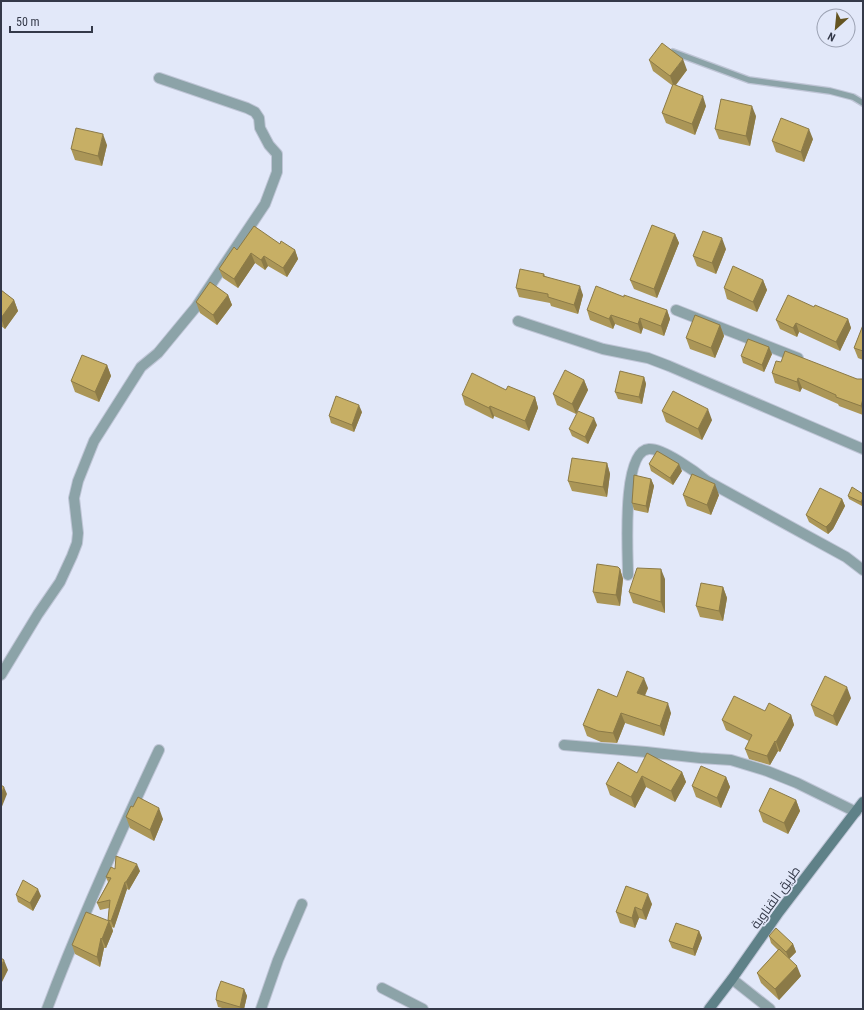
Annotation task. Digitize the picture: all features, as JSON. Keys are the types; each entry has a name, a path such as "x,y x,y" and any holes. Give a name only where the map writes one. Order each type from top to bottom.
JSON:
{"street":[{"path":"1,675 38,614 60,582 72,556 77,543 78,533 74,498 78,481 94,441 142,367 158,353 196,307 265,204 277,172 277,154 269,145 260,128 259,118 256,112 159,78"},
{"path":"676,310 807,361"},
{"path":"518,321 604,349 648,358 863,449"},
{"path":"628,574 627,502 631,479 637,457 641,451 650,448 663,452 693,469 707,481 846,557 863,570"},
{"path":"564,745 731,760 767,771 856,812"},
{"path":"46,1009 73,940 124,824 159,750"},
{"name":"طريق القناوية","path":"709,1009 779,912 863,802"},
{"path":"261,1009 278,960 302,904"},
{"path":"732,979 770,1009"},
{"path":"382,988 422,1009"}],"lane":[{"path":"674,52 749,80 830,91 853,97 863,103"}],"building":[{"path":"662,43 683,59 670,76 649,60"},
{"path":"673,84 703,96 692,124 662,113"},
{"path":"721,99 752,106 746,136 715,129"},
{"path":"781,118 809,129 801,152 772,141"},
{"path":"76,128 103,134 98,156 71,149"},
{"path":"652,225 675,234 654,289 630,280"},
{"path":"254,226 280,244 281,241 295,250 283,268 264,256 261,260 251,253 234,279 219,269 234,247 237,250"},
{"path":"703,231 722,238 712,263 693,256"},
{"path":"733,266 763,280 753,302 724,288"},
{"path":"520,269 544,274 543,276 580,286 574,305 548,297 548,294 516,288"},
{"path":"210,282 228,295 213,315 196,302"},
{"path":"596,286 624,297 624,295 667,310 661,326 640,318 638,324 611,315 609,319 587,310"},
{"path":"1,290 14,300 1,318"},
{"path":"788,295 814,307 815,305 848,319 836,342 796,323 793,328 776,320"},
{"path":"695,315 720,325 711,348 686,338"},
{"path":"863,325 863,351 854,348"},
{"path":"748,339 769,347 762,365 741,356"},
{"path":"785,351 857,379 863,379 863,399 861,406 836,397 836,395 798,378 797,382 772,373 776,361 781,362"},
{"path":"82,355 107,365 95,392 71,381"},
{"path":"565,370 584,380 572,404 553,394"},
{"path":"620,371 644,377 639,397 615,392"},
{"path":"472,373 506,390 508,386 535,397 525,421 490,406 489,408 462,395"},
{"path":"673,391 708,409 698,429 662,411"},
{"path":"336,396 359,405 352,425 329,416"},
{"path":"578,411 594,418 585,437 569,429"},
{"path":"657,451 679,464 670,478 649,464"},
{"path":"572,458 607,463 603,487 568,481"},
{"path":"692,474 715,484 707,505 683,495"},
{"path":"634,475 651,479 646,506 632,503"},
{"path":"852,487 863,494 861,502 848,496"},
{"path":"820,488 842,499 831,522 826,527 806,515"},
{"path":"597,564 618,567 620,569 616,595 593,592"},
{"path":"637,568 661,569 661,602 629,592"},
{"path":"701,583 723,587 719,611 696,606"},
{"path":"627,671 644,678 637,693 668,703 660,726 621,713 613,733 598,731 583,725 598,689 617,697"},
{"path":"825,676 847,687 833,716 811,705"},
{"path":"734,696 765,711 769,703 791,715 767,756 745,749 752,735 722,720"},
{"path":"647,753 682,772 671,791 642,776 631,797 606,784 618,762 637,773"},
{"path":"701,766 726,777 717,798 692,786"},
{"path":"1,785 4,787 1,795"},
{"path":"770,788 796,800 784,823 759,811"},
{"path":"138,797 159,808 150,830 126,817 131,806 133,807"},
{"path":"116,856 137,864 125,882 111,921 108,920 110,900 97,903 111,878 106,877 111,867 115,869"},
{"path":"23,880 38,889 30,903 16,895"},
{"path":"626,886 648,894 642,910 635,907 632,918 616,912"},
{"path":"86,912 109,921 102,939 101,938 97,957 72,945"},
{"path":"676,923 699,931 693,949 669,941"},
{"path":"776,928 793,944 786,952 769,936"},
{"path":"779,949 797,966 775,989 757,973"},
{"path":"1,958 4,960 1,966"},
{"path":"221,981 244,989 240,1007 216,1000"}]}
